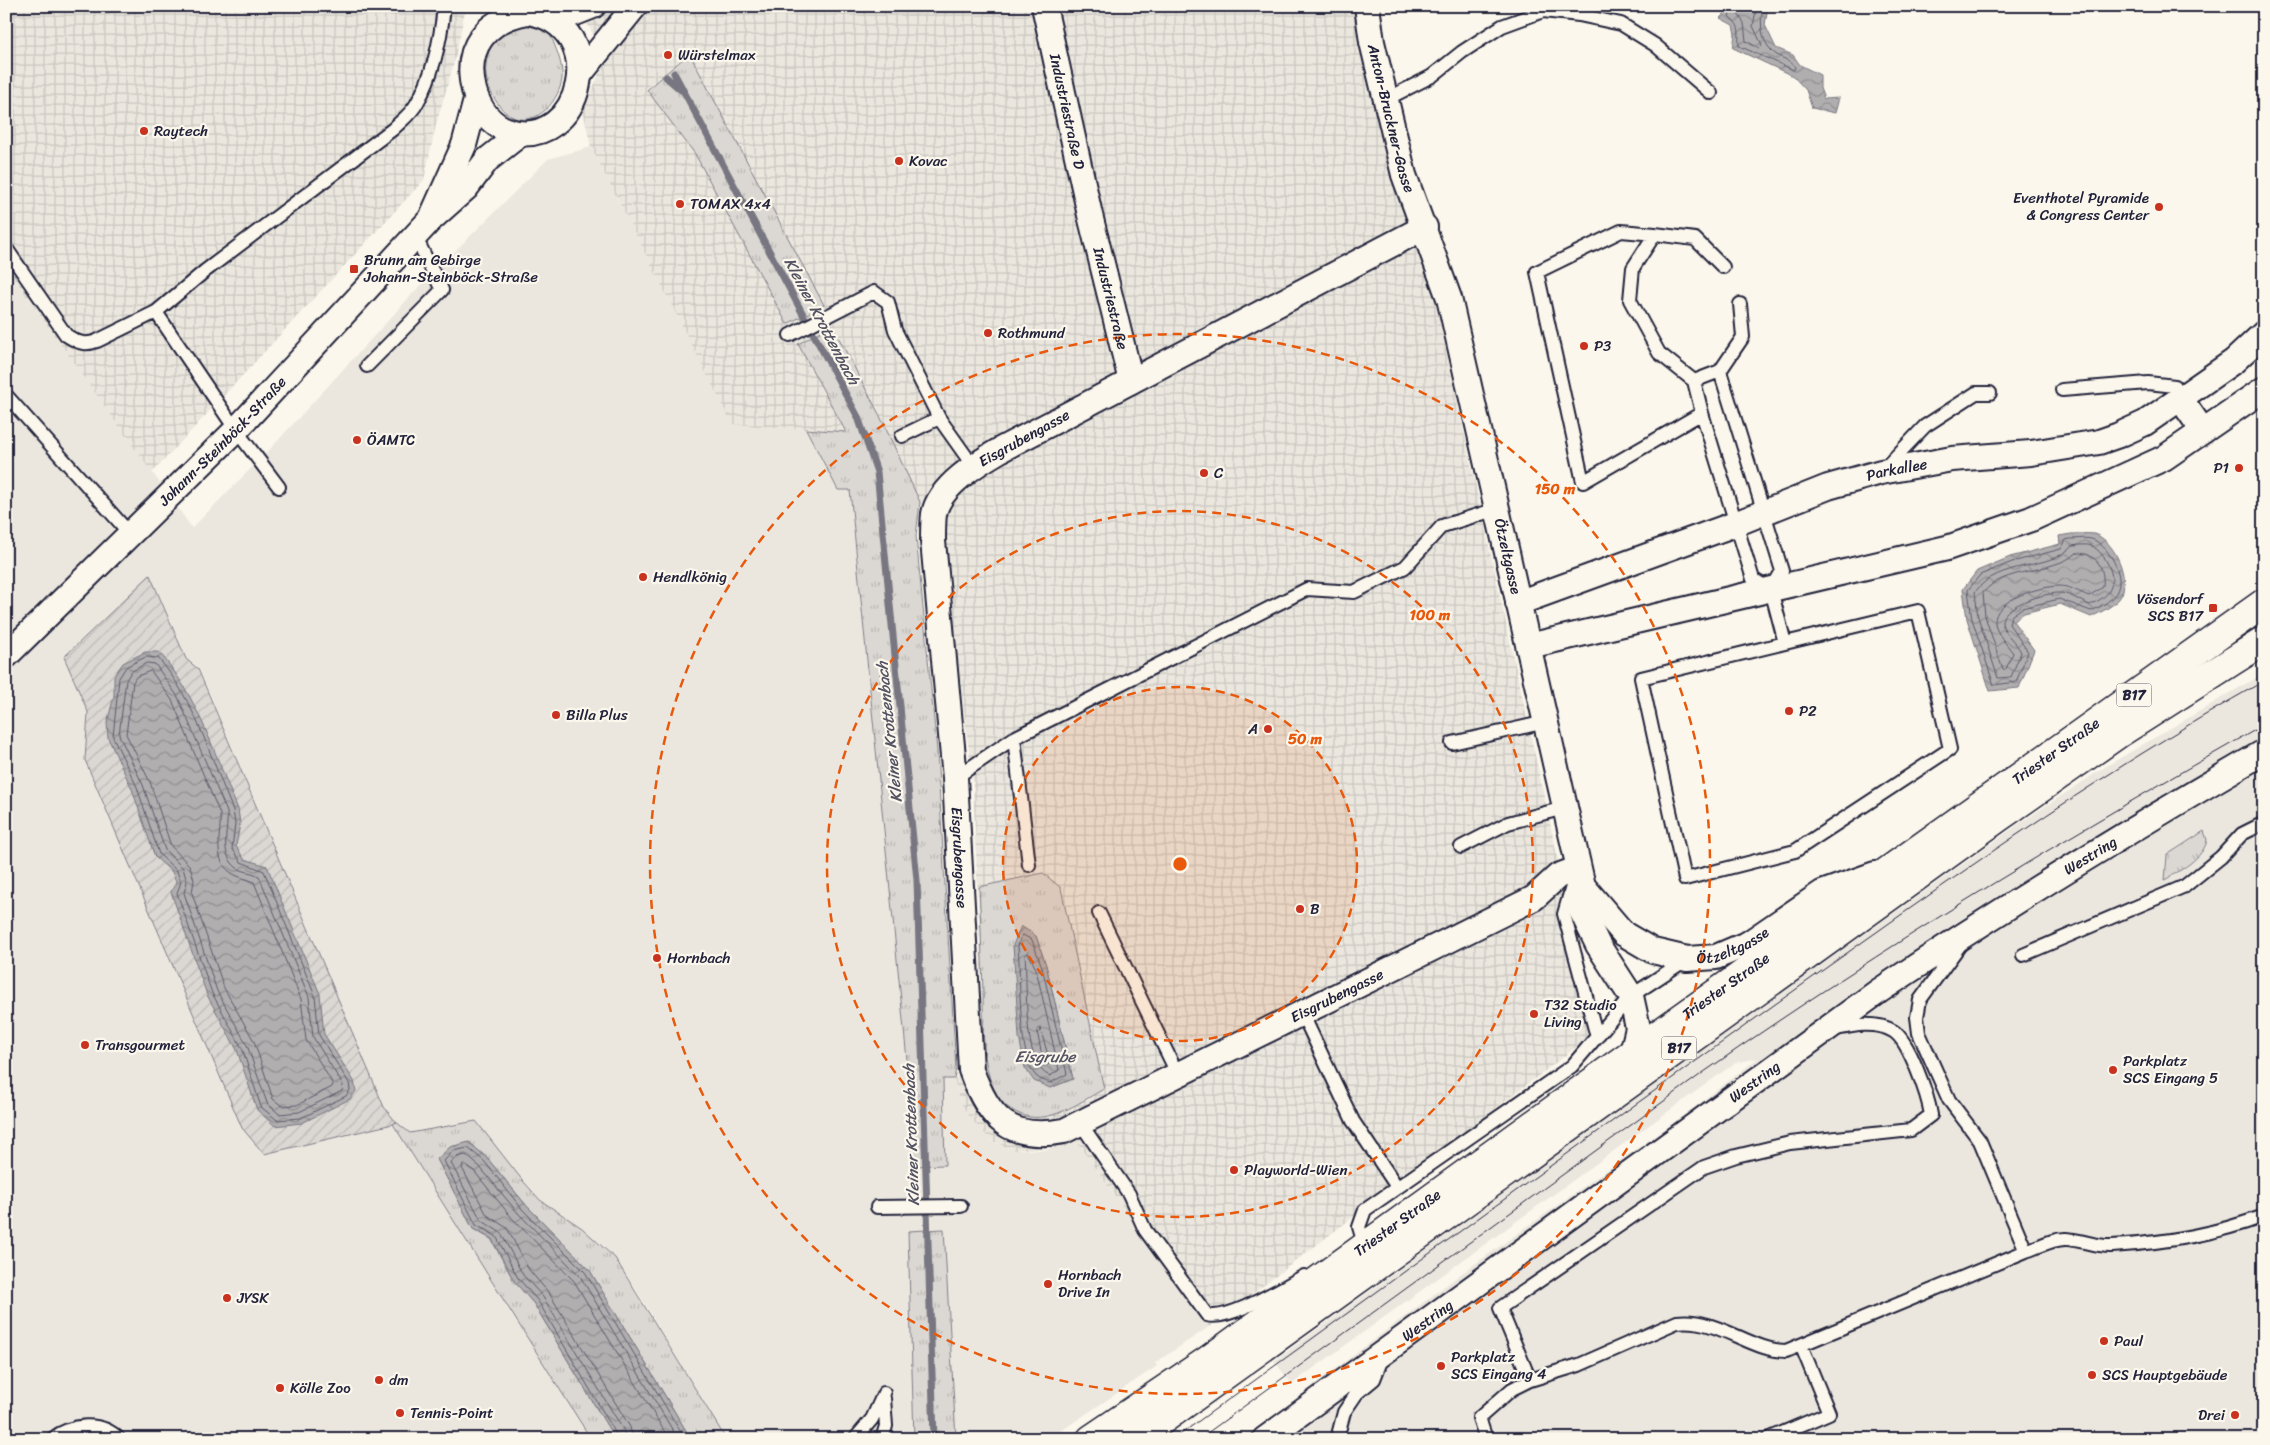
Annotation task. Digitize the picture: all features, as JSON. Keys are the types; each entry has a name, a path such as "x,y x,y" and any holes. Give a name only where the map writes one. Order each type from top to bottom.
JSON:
{"main road":[{"name":"Triester Straße","path":"1091,1439 1208,1360 1632,1053 2264,603"},
{"name":"Triester Straße","path":"1136,1439 1998,818 2118,734 2264,641"}],"street":[{"path":"483,34 499,20 525,9 555,21 568,34 577,52 580,74 575,98 568,110 539,132 520,134 500,128 488,118 476,100 471,79 471,61 483,34 487,6"},
{"path":"555,21 593,6"},
{"path":"580,74 635,6"},
{"name":"Industriestraße D","path":"1044,6 1090,215"},
{"name":"Anton-Bruckner-Gasse","path":"1367,6 1372,42 1404,175 1425,227"},
{"name":"Johann-Steinböck-Straße","path":"423,229 464,145 476,100"},
{"name":"Johann-Steinböck-Straße","path":"6,656 236,430 423,229 466,188 487,160 520,134"},
{"name":"Industriestraße","path":"1090,215 1131,381"},
{"name":"Eisgrubengasse","path":"1425,227 1000,450 973,466 948,489 934,512 932,541 955,778 971,1070 979,1092 987,1106 1001,1121 1020,1132 1042,1135 1064,1131 1534,898 1558,876 1580,878"},
{"name":"Ötzeltgasse","path":"1425,227 1449,298 1529,646 1580,878 1581,910 1598,945 1631,996 1638,1028 1632,1053"},
{"name":"Parkallee","path":"1518,602 1736,524 1828,487 1881,472 1952,459 2031,453 2099,442 2145,423 2234,361 2264,333"},
{"path":"1529,646 1946,548 2030,519 2164,458 2264,389"},
{"path":"2180,398 2203,431"},
{"path":"2226,664 2264,652"},
{"name":"Westring","path":"1265,1439 1596,1199 1821,1032 1972,929 2264,752"},
{"name":"Ötzeltgasse","path":"1580,878 1624,934 1653,951 1687,959 1716,957 1750,943 1822,893 1892,868"}],"lane":[{"path":"6,248 66,335 78,343 89,344 97,341 156,312 205,271 393,129 411,111 417,104 432,68 442,28 444,6"},
{"path":"1385,100 1432,76 1462,52 1502,26 1543,11 1579,15 1621,24 1655,45 1711,93"},
{"path":"367,366 442,290 423,229"},
{"path":"1702,413 1583,482 1537,272 1621,231 1695,239 1723,268"},
{"path":"1655,234 1633,268 1630,300 1659,353 1694,381 1702,413 1754,579 1771,590 1785,643"},
{"path":"790,335 874,292 888,302 895,330 939,418 973,466"},
{"path":"1694,381 1720,371 1743,338 1740,304"},
{"path":"156,312 236,430 280,487"},
{"path":"1720,371 1782,572 1771,590"},
{"path":"2062,390 2148,383 2174,386 2180,398"},
{"path":"1881,472 1925,426 1976,392 1990,393"},
{"path":"6,395 131,535"},
{"path":"902,436 939,418"},
{"path":"955,778 1014,738 1307,589 1354,592 1405,568 1442,526 1497,509"},
{"path":"1918,611 1950,749 1795,851 1685,879 1641,678 1785,643 1918,611"},
{"path":"1452,743 1546,722"},
{"path":"1014,738 1029,865"},
{"path":"1461,847 1508,823 1564,808"},
{"path":"2023,955 2185,886 2220,857 2242,834 2264,823"},
{"path":"1580,878 1564,914 1597,1037"},
{"path":"1099,913 1178,1075"},
{"path":"1972,929 1920,1000 1917,1017 1919,1033 1949,1100 1980,1141 2026,1250"},
{"path":"1081,1124 1129,1194 1145,1230 1207,1315 1213,1317 1230,1313 1366,1246 1359,1226 1365,1210 1572,1066 1631,996 1687,959"},
{"path":"1302,1013 1353,1121 1397,1187"},
{"path":"1530,1380 1500,1308 1674,1186 1704,1167 1736,1156 1790,1143 1911,1130 1931,1115 1929,1102 1907,1048 1894,1031 1872,1025 1863,1025 1821,1032"},
{"path":"877,1208 961,1206"},
{"path":"1486,1439 1479,1418 1512,1389 1530,1380 1579,1365 1677,1322 1690,1320 1736,1334 1776,1351 1786,1351 2026,1250 2064,1238 2110,1246 2183,1238 2234,1227 2264,1216"},
{"path":"1768,1439 1828,1413 1801,1345"},
{"path":"1337,1439 1344,1412 1357,1393 1374,1379 1385,1351"},
{"path":"854,1439 876,1413 884,1393 886,1426 882,1439"},
{"path":"52,1439 68,1429 84,1426 101,1428 119,1439"}],"shaded area":[{"path":"6,6 466,6 455,59 436,125 424,180 152,473 6,267"},
{"path":"578,6 1356,6 1388,151 1436,305 1596,1032 1209,1327 1075,1140 1058,1152 1055,1148 1013,1150 992,1141 969,1117 959,1099 954,1079 985,1058 973,784 941,523 846,432 732,424 591,147 583,111 606,58"},
{"path":"591,147 732,423 806,429 838,490 850,490 910,1090 912,1165 945,1165 943,1079 954,1079 959,1099 992,1141 1013,1150 1046,1150 1075,1140 1209,1327 1155,1363 1157,1366 1049,1439 726,1439 635,1288 615,1258 601,1244 540,1200 523,1181 410,1133 398,1125 384,1107 199,669 186,659 150,575 64,657 88,712 85,760 242,1128 264,1153 393,1124 591,1439 6,1439 6,267 192,528 271,448 417,289 548,159"},
{"path":"2264,673 2264,1439 1243,1439 1462,1273 1687,1113 1758,1058 1735,1063 1292,1384 1274,1361 1584,1135 2020,823 2105,767"}],"green space":[{"path":"524,23 546,30 549,33 559,58 562,79 559,91 546,110 537,116 517,119 507,114 492,95 488,85 486,70 488,55 493,42 502,34"},
{"path":"689,53 824,305 787,324 695,154 647,90"},
{"path":"832,325 880,416 920,502 916,536 937,751 956,1069 954,1079 943,1079 945,1165 912,1166 910,1090 850,490 838,490 806,429 846,432 798,344"},
{"path":"150,575 186,659 198,669 384,1107 396,1122 393,1124 264,1154 242,1128 85,760 88,712 64,657"},
{"path":"2204,831 2207,840 2201,853 2184,868 2165,880 2167,855"},
{"path":"1043,873 1061,888 1104,1089 1059,1113 1039,1117 1020,1114 1003,1103 992,1083 985,1058 984,1045 979,887","holes":["1036,936 1046,965 1073,1079 1050,1088 1016,972 1013,945"]},
{"path":"476,1121 540,1200 582,1228 615,1258 726,1439 691,1439 589,1269 526,1205 487,1158 469,1142 437,1159 473,1229 491,1239 514,1281 534,1304 615,1439 591,1439 393,1124 396,1122 410,1133"},
{"path":"944,1229 956,1439 914,1439 908,1231"}],"water":[{"path":"1732,6 1768,6 1765,25 1776,48 1793,55 1800,65 1820,75 1820,88 1824,99 1839,98 1835,113 1812,108 1806,90 1793,76 1733,48 1735,34 1733,25 1720,18"},
{"path":"2094,534 2108,543 2118,559 2123,577 2124,586 2120,598 2113,605 2091,617 2060,604 2024,613 2013,621 2034,650 2019,688 1990,691 1967,619 1963,589 1977,571 2010,557 2060,544 2059,536"},
{"path":"145,652 159,652 173,669 205,727 238,809 240,824 236,846 244,859 267,866 320,994 324,1034 354,1081 356,1091 350,1099 302,1123 275,1126 257,1110 237,1050 207,995 171,892 176,882 172,872 155,857 132,789 108,738 107,723 114,696 114,676 123,663"},
{"name":"Eisgrube","path":"1021,926 1036,936 1046,965 1073,1079 1050,1088 1034,1081 1025,1068 1019,1037 1013,945"},
{"path":"469,1142 487,1158 526,1205 589,1269 691,1439 615,1439 534,1304 514,1281 492,1239 473,1229 437,1159 450,1147"}],"waterway":[{"name":"Kleiner Krottenbach","path":"674,73 858,417 877,472 917,880 934,1439"},
{"path":"666,77 681,90"}],"tram line":[{"path":"1174,1439 1699,1059 1954,878 2138,756 2264,681"},
{"path":"1199,1439 1704,1072 1772,1025 1910,935 2050,849 2264,725"}],"place":[{"name":"Würstelmax","path":"668,55"},
{"name":"Raytech","path":"144,131"},
{"name":"Kovac","path":"899,161"},
{"name":"TOMAX 4x4","path":"680,204"},
{"name":"Eventhotel Pyramide & Congress Center","path":"2159,207"},
{"name":"Brunn am Gebirge Johann-Steinböck-Straße","path":"354,269"},
{"name":"Rothmund","path":"988,333"},
{"name":"P3","path":"1584,346"},
{"name":"ÖAMTC","path":"357,440"},
{"name":"P1","path":"2239,468"},
{"name":"C","path":"1204,473"},
{"name":"Hendlkönig","path":"643,577"},
{"name":"Vösendorf SCS B17","path":"2213,608"},
{"name":"P2","path":"1789,711"},
{"name":"Billa Plus","path":"556,715"},
{"name":"A","path":"1268,729"},
{"name":"B","path":"1300,909"},
{"name":"Hornbach","path":"657,958"},
{"name":"T32 Studio Living","path":"1534,1014"},
{"name":"Transgourmet","path":"85,1045"},
{"name":"Parkplatz SCS Eingang 5","path":"2113,1070"},
{"name":"Playworld-Wien","path":"1234,1170"},
{"name":"Hornbach Drive In","path":"1048,1284"},
{"name":"JYSK","path":"227,1298"},
{"name":"Paul","path":"2104,1341"},
{"name":"Parkplatz SCS Eingang 4","path":"1441,1366"},
{"name":"SCS Hauptgebäude","path":"2092,1375"},
{"name":"dm","path":"379,1380"},
{"name":"Kölle Zoo","path":"280,1388"},
{"name":"Tennis-Point","path":"400,1413"},
{"name":"Drei","path":"2235,1415"}]}
